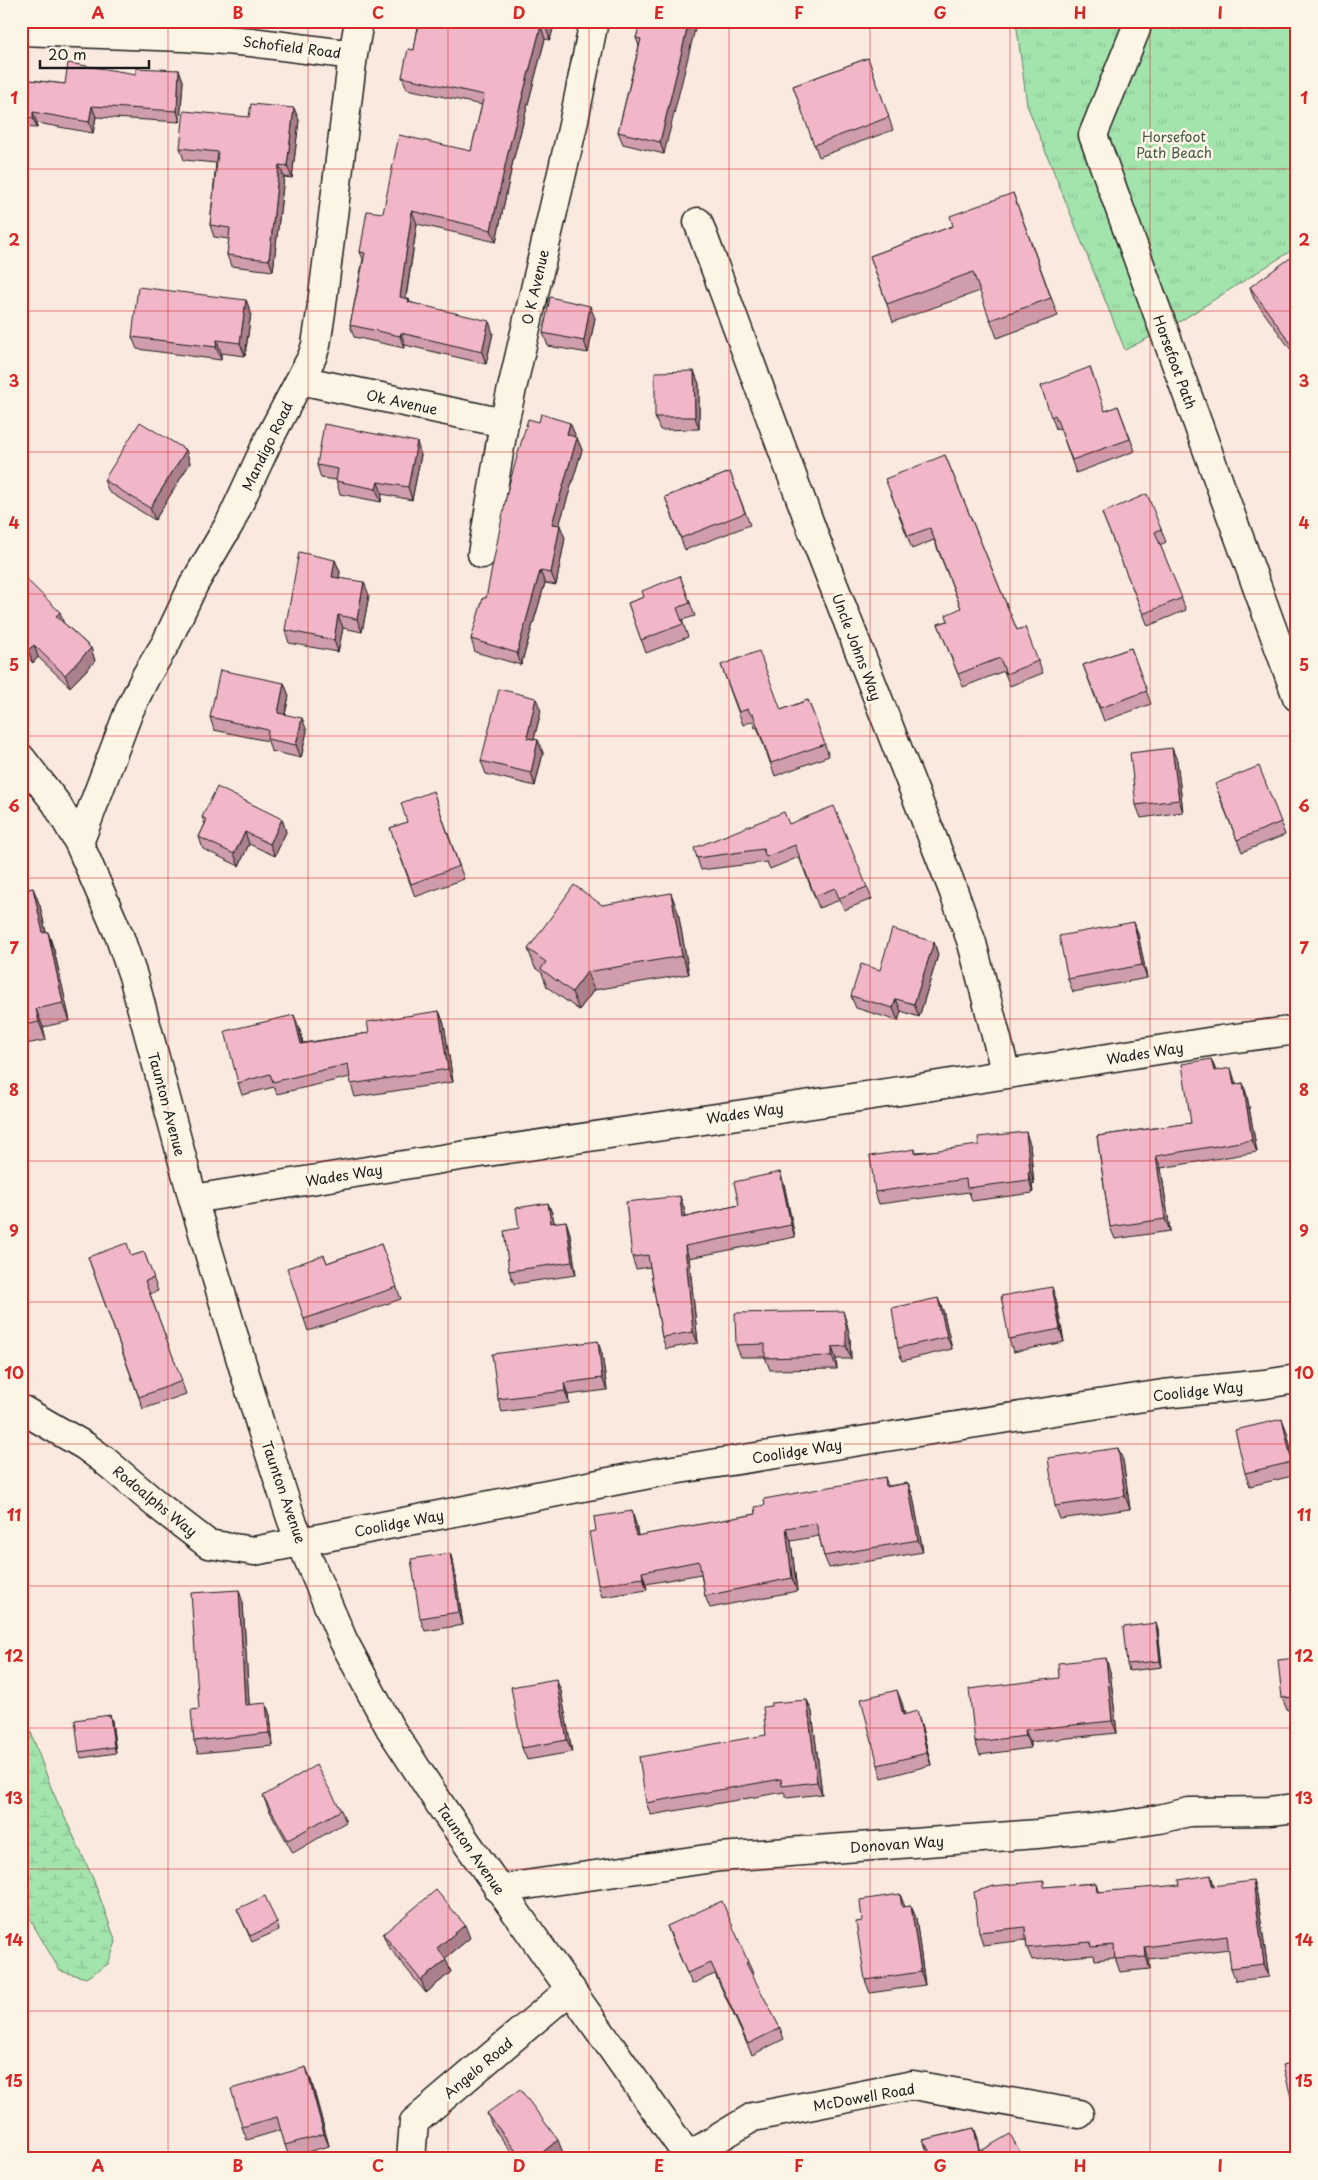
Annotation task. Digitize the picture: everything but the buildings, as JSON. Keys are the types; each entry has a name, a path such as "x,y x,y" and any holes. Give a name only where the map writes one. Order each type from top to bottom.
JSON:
{"street":[{"name":"Mandigo Road","path":"79,842 129,711 146,676 166,643 194,584 230,523 316,345 359,21"},
{"name":"O K Avenue","path":"482,554 504,423 594,21"},
{"name":"Horsefoot Path","path":"1136,29 1093,135 1297,697"},
{"name":"Schofield Road","path":"21,31 184,37 251,42 353,55"},
{"name":"Uncle Johns Way","path":"698,222 824,561 953,890 972,943 1006,1074"},
{"name":"Ok Avenue","path":"300,380 504,423"},
{"name":"Taunton Avenue","path":"21,758 56,803 79,842 119,935 193,1200 260,1424 301,1542 342,1640 390,1728 498,1889 690,2158"},
{"name":"Wades Way","path":"193,1200 460,1156 1297,1030"},
{"name":"Coolidge Way","path":"301,1542 660,1472 1163,1394 1297,1379"},
{"name":"Rodoalphs Way","path":"21,1409 85,1446 208,1544 254,1551 301,1542"},
{"name":"Donovan Way","path":"498,1889 720,1857 1037,1834 1140,1822 1189,1812 1268,1811 1297,1808"},
{"name":"Angelo Road","path":"410,2159 414,2122 571,1989"},
{"name":"McDowell Road","path":"690,2158 753,2117 913,2086 1079,2114"}],"green space":[{"name":"Horsefoot Path Beach","path":"1016,21 1297,21 1297,247 1179,322 1125,350 1027,105"},
{"path":"21,1705 52,1790 92,1876 116,1942 108,1964 86,1978 60,1971 31,1921 21,1897"}]}
